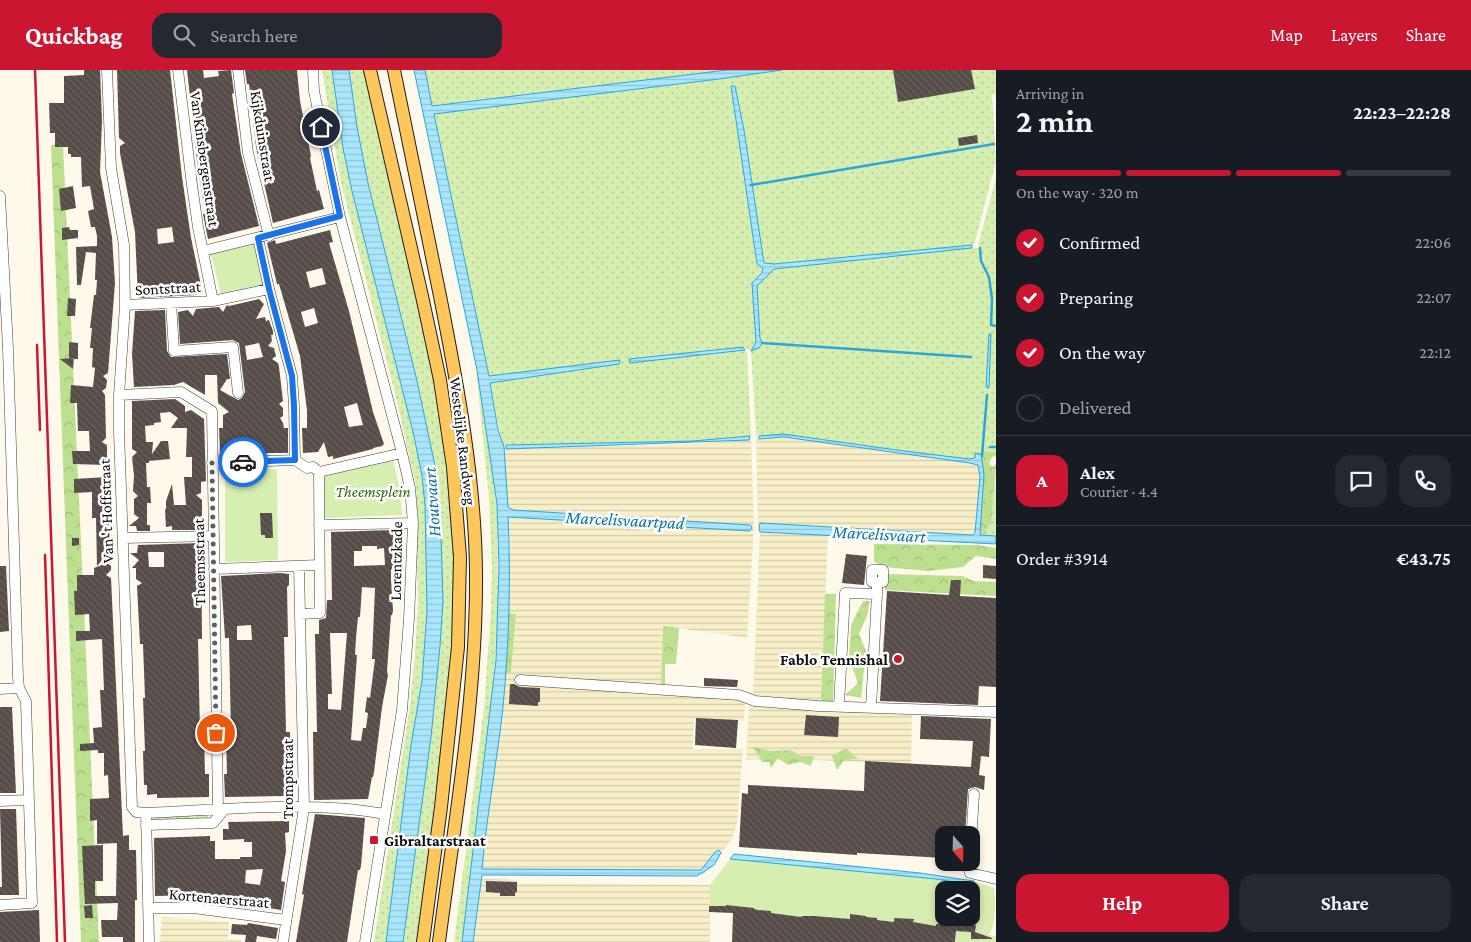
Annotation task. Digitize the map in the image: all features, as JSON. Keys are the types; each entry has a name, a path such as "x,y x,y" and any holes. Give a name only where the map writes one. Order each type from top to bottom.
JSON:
{"main road":[{"name":"Westelijke Randweg","path":"370,70 440,380 453,468 460,557 458,647 441,807 422,942"},
{"name":"Westelijke Randweg","path":"394,70 455,370 465,435 476,571 474,644 467,730 439,942"}],"street":[{"name":"Van 't Hoffstraat","path":"107,70 111,168 124,244 125,305 119,395 122,538 132,807 136,812 146,813"},
{"name":"Van Kinsbergenstraat","path":"178,70 192,185 213,301"},
{"name":"Kijkduinstraat","path":"238,70 248,153 264,237 269,289 292,376 295,460"},
{"name":"Lorentzkade","path":"313,70 314,91 340,216 410,488 412,523 409,619 402,710 365,942"},
{"path":"0,196 8,348 10,526 19,688 26,701 32,903 0,905"},
{"path":"203,252 340,216"},
{"name":"Sontstraat","path":"125,305 213,301 269,289"},
{"path":"171,303 174,351 232,347 238,393"},
{"name":"Theemsstraat","path":"119,395 182,392 212,411 214,569 221,810"},
{"path":"212,463 295,460 307,468 312,468 318,472 402,453"},
{"path":"300,614 320,613 318,472"},
{"path":"319,525 412,523"},
{"path":"122,538 214,536"},
{"path":"214,569 319,565"},
{"name":"Trompstraat","path":"283,942 304,808 299,566"},
{"path":"871,707 877,582"},
{"path":"839,705 845,593 877,594"},
{"path":"520,680 739,695 755,701 818,706 839,705 996,712"},
{"path":"0,689 19,688"},
{"path":"972,826 974,794"},
{"path":"0,801 28,800"},
{"path":"149,942 146,813 341,808 385,814"},
{"path":"146,825 213,823 221,810"},
{"path":"970,871 970,873 996,879"},
{"name":"Kortenaerstraat","path":"149,908 193,908 286,920"}],"shaded area":[{"path":"756,433 759,439 784,437 970,463 979,466 980,477 975,533 972,535 760,523 758,529"},
{"path":"750,436 754,526 747,638 663,626 661,686 546,680 545,688 561,686 745,700 744,721 694,719 693,749 743,749 737,823 732,839 707,872 702,874 481,875 503,707 505,675 511,671 516,614 508,613 510,548 504,445 506,445 506,449 689,444 748,440"},
{"path":"760,532 828,535 821,704 753,696"},
{"path":"754,703 912,715 911,764 815,760 746,760 749,707","holes":["806,715 839,717 805,735"]},
{"path":"481,879 517,880 518,883 710,885 710,942 473,942"},
{"path":"162,917 229,922 228,939 242,940 241,942 160,942"}],"green space":[{"path":"322,70 332,70 343,148 352,191 414,436 422,476 425,505 427,611 422,681 411,745 386,942 374,942 410,705 415,653 418,604 416,486 396,397 341,183"},
{"path":"349,70 364,70 433,364 452,492 455,589 453,634 445,723 416,942 403,942 436,691 442,557 438,498 429,436 368,183 357,127"},
{"path":"425,70 727,70 432,106"},
{"path":"782,70 996,70 996,100 995,93 992,94 996,161 975,242 972,245 774,264 764,263 762,257 744,130 731,86 757,264 763,268 762,273 752,283 756,342 752,351 762,343 760,338 757,286 774,269 980,248 978,245 996,178 996,452 984,451 981,454 975,453 975,458 969,459 783,434 759,436 756,433 751,351 743,347 629,360 630,363 745,350 747,352 751,436 693,441 502,445 490,383 619,364 620,361 489,376 434,113"},
{"path":"63,144 99,942 81,942 51,145"},
{"path":"255,244 264,285 221,295 211,254"},
{"path":"476,369 491,453 497,504 498,617 493,689 462,942 454,942 484,708 491,609 492,567 489,499"},
{"path":"983,451 996,452 996,456 992,457 989,464 993,467 996,464 996,472 992,524 986,527 987,534 980,535 984,474 981,454"},
{"name":"Theemsplein","path":"393,460 400,490 402,515 324,518 323,476"},
{"path":"277,469 278,560 225,562 225,470"},
{"path":"996,481 996,536 980,535 986,533 986,527 992,524 991,510"},
{"path":"874,544 977,545 996,548 996,559 976,556 963,567 928,571 885,567 874,562"},
{"path":"887,574 962,576 974,581 996,582 996,596 885,590"},
{"path":"825,594 836,594 833,703 821,704"},
{"path":"863,601 870,601 867,616 859,634 866,651 861,698 845,695 858,683 849,659 851,625"},
{"path":"508,613 516,614 511,672 505,675"},
{"path":"663,626 679,628 676,664 665,664 665,686 661,686"},
{"path":"753,747 769,751 791,750 800,756 814,756 811,766 800,762 788,765 778,758 771,768 769,762 762,762"},
{"path":"846,748 858,759 844,760 837,770 832,756"},
{"path":"208,815 208,823 153,825 153,817"},
{"path":"730,859 948,881 935,881 935,926 980,926 980,883 994,888 995,913 989,935 996,936 996,942 956,942 956,932 710,911 710,885"}],"water":[{"name":"Houtvaart","path":"332,70 349,70 357,127 368,183 417,381 435,466 441,536 443,601 440,646 431,737 403,942 386,942 411,745 422,681 427,611 425,505 422,476 414,436 352,191 343,148"},
{"name":"Marcelisvaartpad","path":"414,70 425,70 432,106 727,70 782,70 434,114 489,376 620,360 619,364 490,383 498,430 504,447 508,507 513,510 750,525 752,527 750,531 508,517 509,588 505,683 482,869 701,870 715,852 719,850 721,853 714,865 697,876 482,875 473,942 462,942 496,660 499,566 497,504 477,370"},
{"path":"731,86 735,86 744,130 764,263 774,264 972,245 972,248 774,269 757,286 760,338 762,343 759,348 751,351 756,342 752,283 762,273 763,268 757,264"},
{"path":"989,334 991,334 989,388 986,387"},
{"path":"743,347 745,350 630,363 629,359"},
{"name":"Marcelisvaart","path":"783,434 969,459 975,458 975,453 981,454 984,474 980,535 996,536 996,544 760,532 760,523 972,535 975,533 980,477 978,465 784,437 759,439 759,436"},
{"path":"750,436 749,440 506,449 506,445 693,441"},
{"path":"734,854 920,873 974,881 948,881 730,859"}],"building":[{"path":"84,70 100,70 102,121 100,172 112,237 115,283 108,373 103,376 107,380 106,388 102,391 105,395 106,438 102,442 107,445 107,465 73,464 72,451 90,451 89,431 78,431 77,403 70,403 71,385 93,387 95,368 92,367 93,348 90,348 92,328 90,328 97,280 95,280 96,253 86,252 81,285 77,285 76,247 97,246 97,236 95,227 91,227 88,211 94,209 90,186 82,187 81,157 71,157 71,154 68,154 68,147 55,147 55,133 50,133 49,103 64,103 64,76 84,75"},
{"path":"117,70 170,70 182,177 191,238 202,290 196,292 196,295 138,298 135,232 120,153 120,146 125,143 119,138","holes":["172,227 174,242 158,244 157,229"]},
{"path":"187,70 203,70 204,78 219,76 218,71 231,70 234,93 232,94 241,154 259,226 208,239 203,214 205,214"},
{"path":"245,70 297,70 300,101 310,158 317,191 319,190 324,209 273,223 256,147 249,84 247,84"},
{"path":"893,70 971,70 975,89 898,102"},
{"path":"977,135 978,143 959,146 958,138"},
{"path":"73,186 76,208 61,211 59,189"},
{"path":"69,227 70,230 78,230 78,238 62,240 62,228"},
{"path":"330,230 333,242 329,243 349,311 373,412 384,444 382,446 333,459 333,456 328,457 324,442 318,452 303,453 302,428 307,428 307,410 300,356 279,284 277,284 267,243 275,240 276,244","holes":["322,268 326,284 310,288 306,272","314,308 318,323 305,327 301,312","357,403 363,425 349,427 344,407"]},
{"path":"68,298 76,299 75,316 67,316"},
{"path":"259,299 264,304 256,319 265,317 266,321 269,320 273,331 273,335 271,335 272,341 268,346 274,348 276,356 272,359 278,363 279,367 283,401 279,404 283,408 283,416 280,418 284,428 288,428 288,453 220,453 219,428 223,428 223,415 229,412 218,403 217,375 205,375 205,395 183,382 174,385 134,387 132,354 135,311 165,310 167,351 171,357 227,354 230,379 227,379 220,390 238,400 242,398 245,392 239,343 233,340 180,344 178,312 188,310 193,316 196,309 219,307 223,312 227,305","holes":["259,343 263,357 247,360 245,346"]},
{"path":"69,342 78,343 78,359 69,358"},
{"path":"74,358 73,369 60,359"},
{"path":"175,399 185,406 185,412 191,410 204,419 206,481 201,482 201,493 196,495 202,500 200,528 196,528 196,530 172,530 172,526 166,527 166,501 172,484 174,505 186,505 184,477 192,477 192,457 186,457 187,428 171,428 178,418 170,412 160,413 161,422 145,426 146,442 153,442 152,454 161,441 168,441 170,459 146,463 147,487 150,487 151,503 147,503 147,525 150,525 150,531 137,531 136,526 129,526 139,518 134,514 134,499 138,496 133,491 132,457 137,452 132,449 132,401"},
{"path":"107,477 110,551 97,566 96,518 92,518 92,492 74,493 74,479"},
{"path":"260,513 272,513 273,538 265,538 265,535 261,535"},
{"path":"393,530 394,569 391,569 391,579 393,611 391,615 388,675 374,772 368,799 314,800 313,732 317,732 315,634 319,634 319,620 326,618 327,600 332,600 331,532","holes":["362,546 377,546 377,549 384,548 385,565 354,566 354,551 362,551","362,587 375,588 372,659 375,659 370,698 367,697 365,712 368,713 366,728 363,728 361,741 351,740 357,655 355,655 356,638 358,617 360,617","330,633 347,633 341,710 328,709 328,694 332,694"]},
{"path":"72,538 79,538 79,545 72,546"},
{"path":"201,543 202,639 198,639 200,734 204,734 205,774 209,774 209,797 157,798 157,794 147,795 147,785 144,785 143,698 145,698 143,644 140,644 137,586 142,583 136,579 136,568 132,568 139,560 130,553 137,553 138,545","holes":["148,552 164,552 164,567 149,567"]},
{"path":"846,554 867,556 864,585 842,583"},
{"path":"107,563 111,566 111,570 106,575 111,578 123,836 129,835 129,850 136,850 137,900 135,900 135,942 123,942 123,937 102,937 101,920 117,920 118,903 85,904 82,846 103,845 103,881 95,881 95,896 116,896 117,843 97,844 97,820 90,821 90,799 109,798 108,775 104,776 104,753 98,753 98,750 80,751 80,744 94,743 93,728 102,727 100,690 104,690 102,639 76,641 76,631 90,631 89,614 75,615 74,591 77,591 77,575 94,575 94,568"},
{"path":"983,565 996,566 996,579 983,578"},
{"path":"0,566 6,566 9,631 0,632"},
{"path":"289,574 289,585 287,587 288,637 284,637 286,732 290,732 291,792 284,792 284,796 225,797 224,774 227,774 226,734 231,734 229,638 225,638 221,576","holes":["251,625 252,640 237,640 237,626"]},
{"path":"951,580 961,580 960,596 996,598 996,687 979,686 978,705 880,701 887,591 949,595"},
{"path":"704,678 738,680 737,687 704,686"},
{"path":"510,684 520,687 540,688 540,702 538,702 538,706 509,704"},
{"path":"0,707 12,707 16,793 0,793"},
{"path":"806,715 839,717 838,737 804,735"},
{"path":"921,716 991,719 989,757 981,756 979,775 985,776 984,790 975,787 968,789 966,826 935,826 935,857 857,853 857,855 739,847 742,793 748,794 748,785 864,791 865,761 971,767 973,741 920,739"},
{"path":"696,718 738,720 736,748 695,745"},
{"path":"0,809 16,809 19,895 0,895 0,887 2,887"},
{"path":"315,814 365,818 361,866 360,870 358,870 347,942 296,942"},
{"path":"289,821 289,832 285,833 286,851 281,881 285,882 281,910 251,905 252,901 199,895 155,896 154,838 210,836 210,841 215,841 215,859 252,857 252,842 244,842 244,839 223,840 223,829 229,829 228,822","holes":["263,869 260,885 245,883 246,870"]},
{"path":"486,881 517,882 517,892 515,896 500,896 500,893 486,892"},
{"path":"92,905 93,918 85,918 84,906"},
{"path":"709,906 754,908 771,911 771,913 801,917 814,916 850,919 850,914 894,922 894,918 914,919 913,922 935,926 976,926 975,932 992,939 971,939 971,932 956,931 955,942 732,942 733,913 709,912"},
{"path":"39,910 40,942 0,942 0,912"},
{"path":"248,923 278,928 276,939 257,936 256,942 245,942 246,935 231,934 232,924 247,925"}],"waterway":[{"path":"751,185 994,144"},
{"path":"980,248 981,261 989,277 992,299 991,325 996,326"},
{"path":"762,343 971,357"},
{"path":"982,456 987,395"},
{"path":"990,447 996,447"}],"railway":[{"path":"35,70 65,942"},
{"path":"37,345 40,430"},
{"path":"45,555 57,942"}],"way so far":[{"path":"216,733 212,463 243,462"}],"place":[{"name":"Fablo Tennishal","path":"898,659"},
{"name":"Gibraltarstraat","path":"374,840"}],"route":[{"path":"243,462 295,460 292,376 287,351 269,289 258,238 340,216 321,127"}]}
